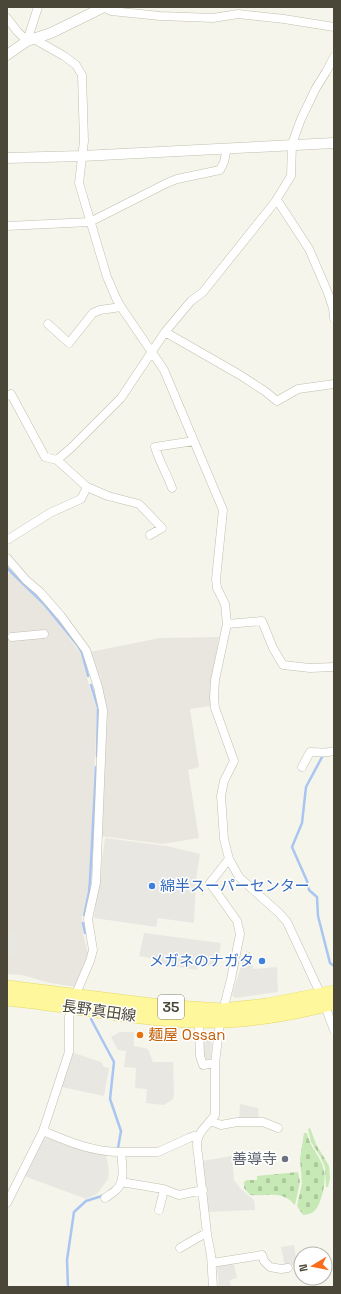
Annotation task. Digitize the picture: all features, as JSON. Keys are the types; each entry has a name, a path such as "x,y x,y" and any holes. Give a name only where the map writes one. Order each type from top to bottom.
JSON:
{"main road":[{"name":"長野真田線","path":"7,987 74,1001"},
{"name":"長野真田線","path":"7,999 160,1006 221,1016 267,1005 329,999"}],"street":[{"path":"30,40 38,7"},
{"path":"7,55 30,40 51,34 103,7 111,11 160,16 213,18 238,14 284,19 334,27"},
{"path":"7,18 17,31 30,40 64,56 76,65 82,75 84,141 79,183 107,276 121,307 164,370 223,510 216,579 217,588 225,604 226,624 215,680 214,698 234,761 224,781 221,796 224,839 228,859 239,877 287,922 329,999 334,1030"},
{"path":"57,460 121,398 165,332 191,301 203,292 275,202 291,176 292,144 301,119 316,88 334,57"},
{"path":"7,158 82,156 334,143"},
{"path":"7,226 90,222 167,183 220,170 224,162 227,148"},
{"path":"275,202 279,203 309,249 328,293 333,308 334,318"},
{"path":"48,324 69,343 93,313 100,310 121,307"},
{"path":"165,332 240,375 277,401 298,389 334,384"},
{"path":"7,396 11,394 45,457 57,460 88,487 108,496 139,504 162,528 150,535"},
{"path":"172,488 166,472 159,460 155,447 194,441"},
{"path":"7,540 50,514 81,499 88,487"},
{"path":"7,558 61,616 86,650 98,687 103,710 96,883 88,919 93,950 69,1017 69,1052 43,1131 7,1203"},
{"path":"226,624 262,621 273,648 283,665 310,668 334,667"},
{"path":"12,637 44,634"},
{"path":"302,767 310,752 327,754 334,751"},
{"path":"213,1287 212,1264 196,1143 201,1132 215,1115 215,1063 221,1016 231,979 240,934 237,921 210,883 228,859"},
{"path":"200,1027 200,1056 203,1065 215,1063"},
{"path":"211,1121 221,1125 237,1122 263,1122 278,1128"},
{"path":"43,1131 74,1144 105,1152 158,1152 194,1136 198,1137"},
{"path":"105,1198 117,1189 123,1176 120,1152"},
{"path":"121,1182 179,1194 203,1190"},
{"path":"159,1210 164,1190"},
{"path":"180,1248 207,1233"},
{"path":"212,1264 262,1256 264,1261 270,1267 288,1268"}],"shaded area":[{"path":"12,572 40,599 81,654 97,711 90,873 88,891 82,916 83,933 88,954 76,987 50,983 22,975 7,974 7,574"},
{"path":"219,637 210,688 210,706 190,709 199,767 188,770 199,838 163,844 100,836 101,683 100,675 96,675 90,652 160,638"},
{"name":"綿半スーパーセンター","path":"105,838 167,846 200,854 196,880 194,923 158,918 156,927 94,918"},
{"path":"15,933 18,955 7,956 7,934"},
{"path":"144,933 221,943 217,967 199,964 197,970 159,964 159,960 139,956"},
{"path":"246,951 250,952 253,969 277,967 278,992 235,998 232,995"},
{"path":"120,1032 134,1032 134,1046 148,1049 153,1062 173,1062 174,1095 172,1100 164,1105 146,1103 147,1089 135,1088 136,1068 124,1067 126,1051 118,1050 111,1037"},
{"path":"203,1036 212,1036 211,1059 204,1059"},
{"path":"71,1052 101,1062 104,1067 109,1068 104,1096 61,1087"},
{"path":"240,1104 258,1108 259,1120 239,1120"},
{"path":"42,1137 106,1155 109,1170 108,1179 97,1194 86,1199 24,1176"},
{"path":"232,1156 234,1180 241,1189 254,1200 255,1210 207,1212 202,1161"},
{"path":"294,1245 293,1266 285,1267 281,1247"},
{"path":"234,1264 237,1278 230,1280 231,1287 219,1287 217,1266"}],"green space":[{"path":"310,1128 316,1144 329,1166 330,1178 328,1187 326,1187 325,1167 311,1142 308,1129"},
{"path":"304,1133 307,1133 310,1143 322,1163 325,1175 323,1192 318,1206 315,1211 306,1215 303,1215 297,1206 302,1183 300,1159"},
{"path":"298,1172 300,1182 295,1205 290,1200 279,1195 250,1195 244,1188 244,1182 247,1180 257,1180 257,1176"}],"waterway":[{"path":"7,568 44,604 78,646 82,653 88,676"},
{"path":"91,685 98,708 97,756"},
{"path":"325,754 306,787 302,823 292,847 307,881 309,890 317,897 318,916 330,963 334,966"},
{"path":"84,915 90,880 96,767"},
{"path":"83,923 85,933"},
{"path":"91,1019 114,1062 110,1099 121,1131 118,1148"},
{"path":"68,1287 67,1260 74,1212 86,1201 105,1195"}],"place":[{"name":"綿半スーパーセンター","path":"152,886"},
{"name":"メガネのナガタ","path":"262,961"},
{"name":"麺屋 Ossan","path":"140,1035"},
{"name":"善導寺","path":"285,1159"}]}
